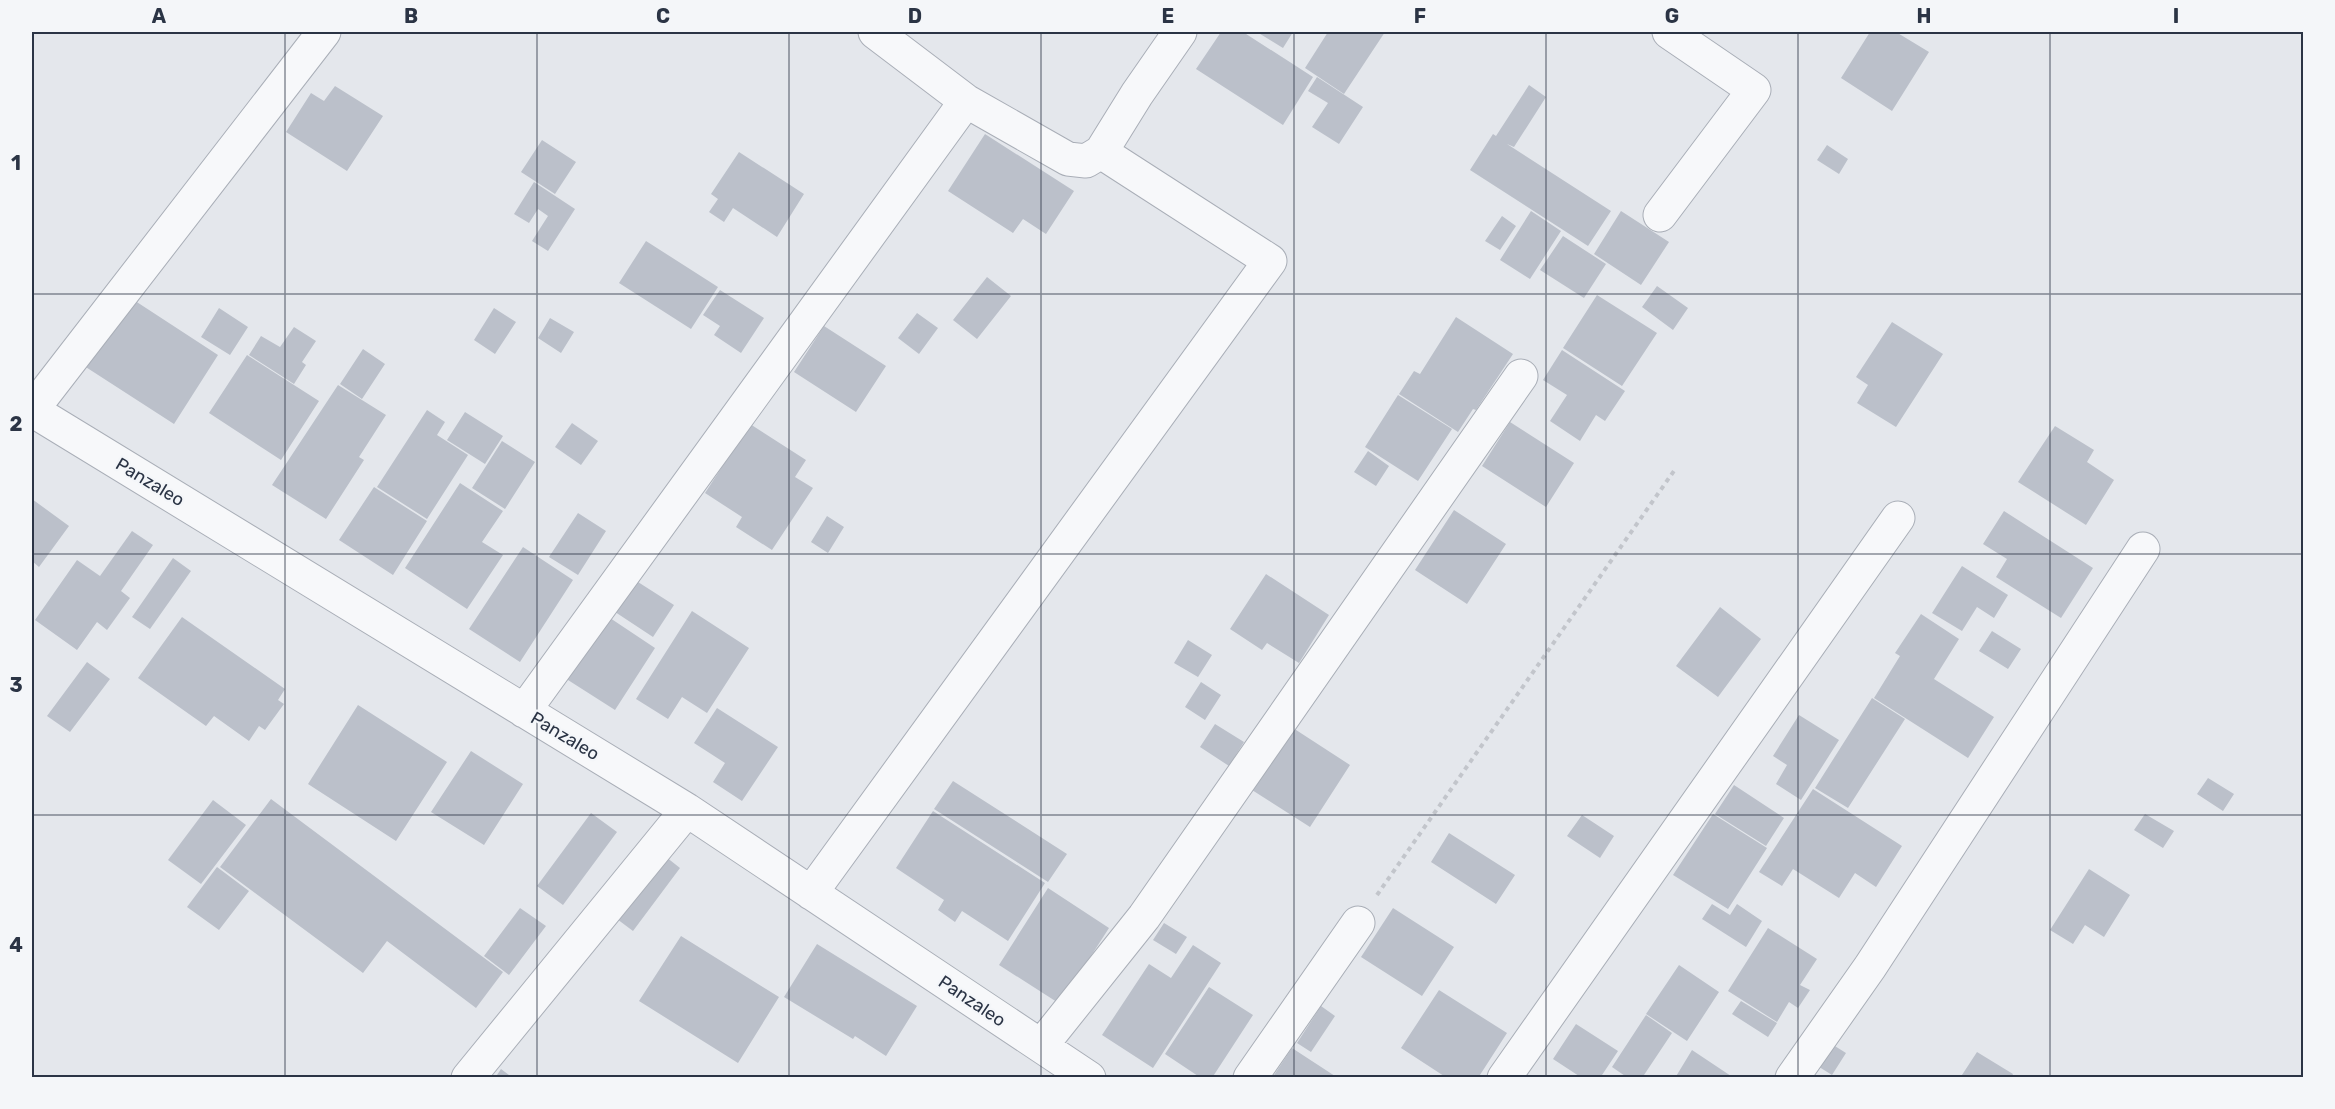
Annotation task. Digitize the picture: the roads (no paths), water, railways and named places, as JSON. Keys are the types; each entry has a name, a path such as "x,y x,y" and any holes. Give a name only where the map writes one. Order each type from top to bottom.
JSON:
{"street":[{"path":"32,410 324,32"},
{"path":"875,32 966,101 1068,159 1086,161 1101,152 1137,94 1180,32"},
{"path":"1660,215 1754,90 1669,32"},
{"path":"524,711 966,101"},
{"path":"812,893 1270,261 1101,152"},
{"path":"1041,1046 1144,917 1521,376"},
{"name":"Panzaleo","path":"32,410 687,810 1089,1077"},
{"path":"1504,1077 1898,518"},
{"path":"1792,1077 1870,967 2143,549"},
{"path":"468,1077 687,810"},
{"path":"1250,1077 1358,923"}]}
